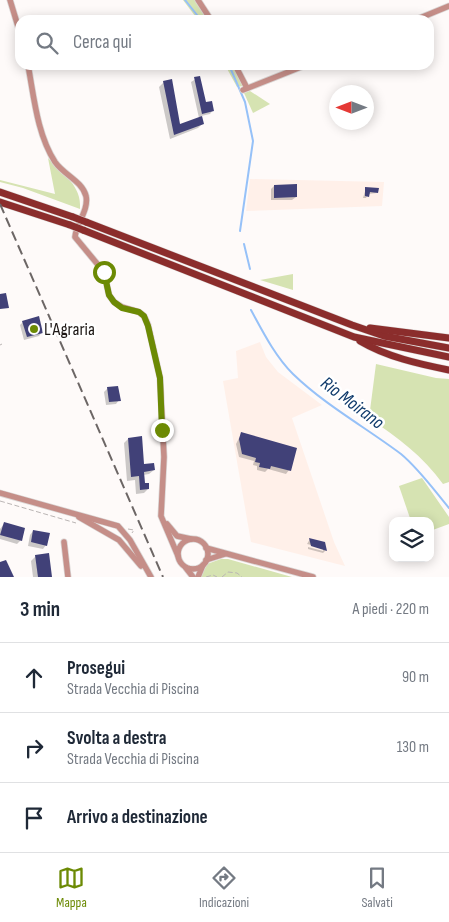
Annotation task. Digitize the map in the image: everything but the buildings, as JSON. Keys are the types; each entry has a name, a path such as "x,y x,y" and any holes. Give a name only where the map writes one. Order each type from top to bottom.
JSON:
{"main road":[{"path":"0,192 73,217 352,326 384,336 449,348"},
{"path":"0,202 70,225 354,337 449,357"},
{"path":"352,326 449,338"},
{"path":"354,337 372,348 405,360 449,370"}],"street":[{"path":"10,0 15,16"},
{"path":"198,0 208,15"},
{"path":"427,15 449,6"},
{"path":"29,70 42,131 48,147 55,162 80,186 86,196 86,204 75,237 104,272 109,295 114,302 122,308 139,312 144,316 148,326 160,378 164,457 161,516 182,565 193,577"},
{"path":"237,70 245,89 293,70"},
{"path":"0,493 118,526 130,540 151,577"},
{"path":"65,512 89,522 119,540 139,562 147,577"},
{"path":"161,516 177,536 200,541 206,548 313,577"},
{"path":"178,556 180,547 191,540"},
{"path":"64,542 68,577"},
{"path":"198,577 205,562 206,548"},
{"path":"182,565 196,569 205,562 229,553"}],"path":[{"path":"0,501 82,526"},
{"path":"222,577 228,572 237,573 242,577"},
{"path":"206,577 213,575 217,577"}],"shaded area":[{"path":"250,179 384,182 382,206 246,211"},
{"path":"260,342 266,357 278,372 322,405 292,418 334,542 345,566 251,542 223,381 238,378 236,351"}],"green space":[{"path":"183,0 196,0 205,15 194,15"},
{"path":"228,70 235,70 243,86 237,87"},
{"path":"250,91 270,104 253,113 244,93"},
{"path":"48,158 75,187 80,201 80,209 23,188 0,182 0,180 55,194"},
{"path":"293,274 293,290 260,280"},
{"path":"376,364 436,378 449,379 449,482 443,484 418,456 400,440 369,418"},
{"path":"422,478 449,517 449,524 434,530 434,517 410,517 399,486"},
{"path":"221,559 228,559 292,577 200,577 207,564"}],"waterway":[{"name":"Rio Moirano","path":"185,0 197,15"},
{"name":"Rio Moirano","path":"231,70 245,102 253,141 240,231"},
{"name":"Rio Moirano","path":"244,244 250,269"},
{"name":"Rio Moirano","path":"251,310 275,352 293,374 332,406 408,460 449,508"}],"railway":[{"path":"0,204 163,577"}],"place":[{"name":"L'Agraria","path":"34,329"}],"route":[{"path":"104,272 109,295 114,302 122,308 139,312 144,316 148,326 160,378 162,430"}]}
